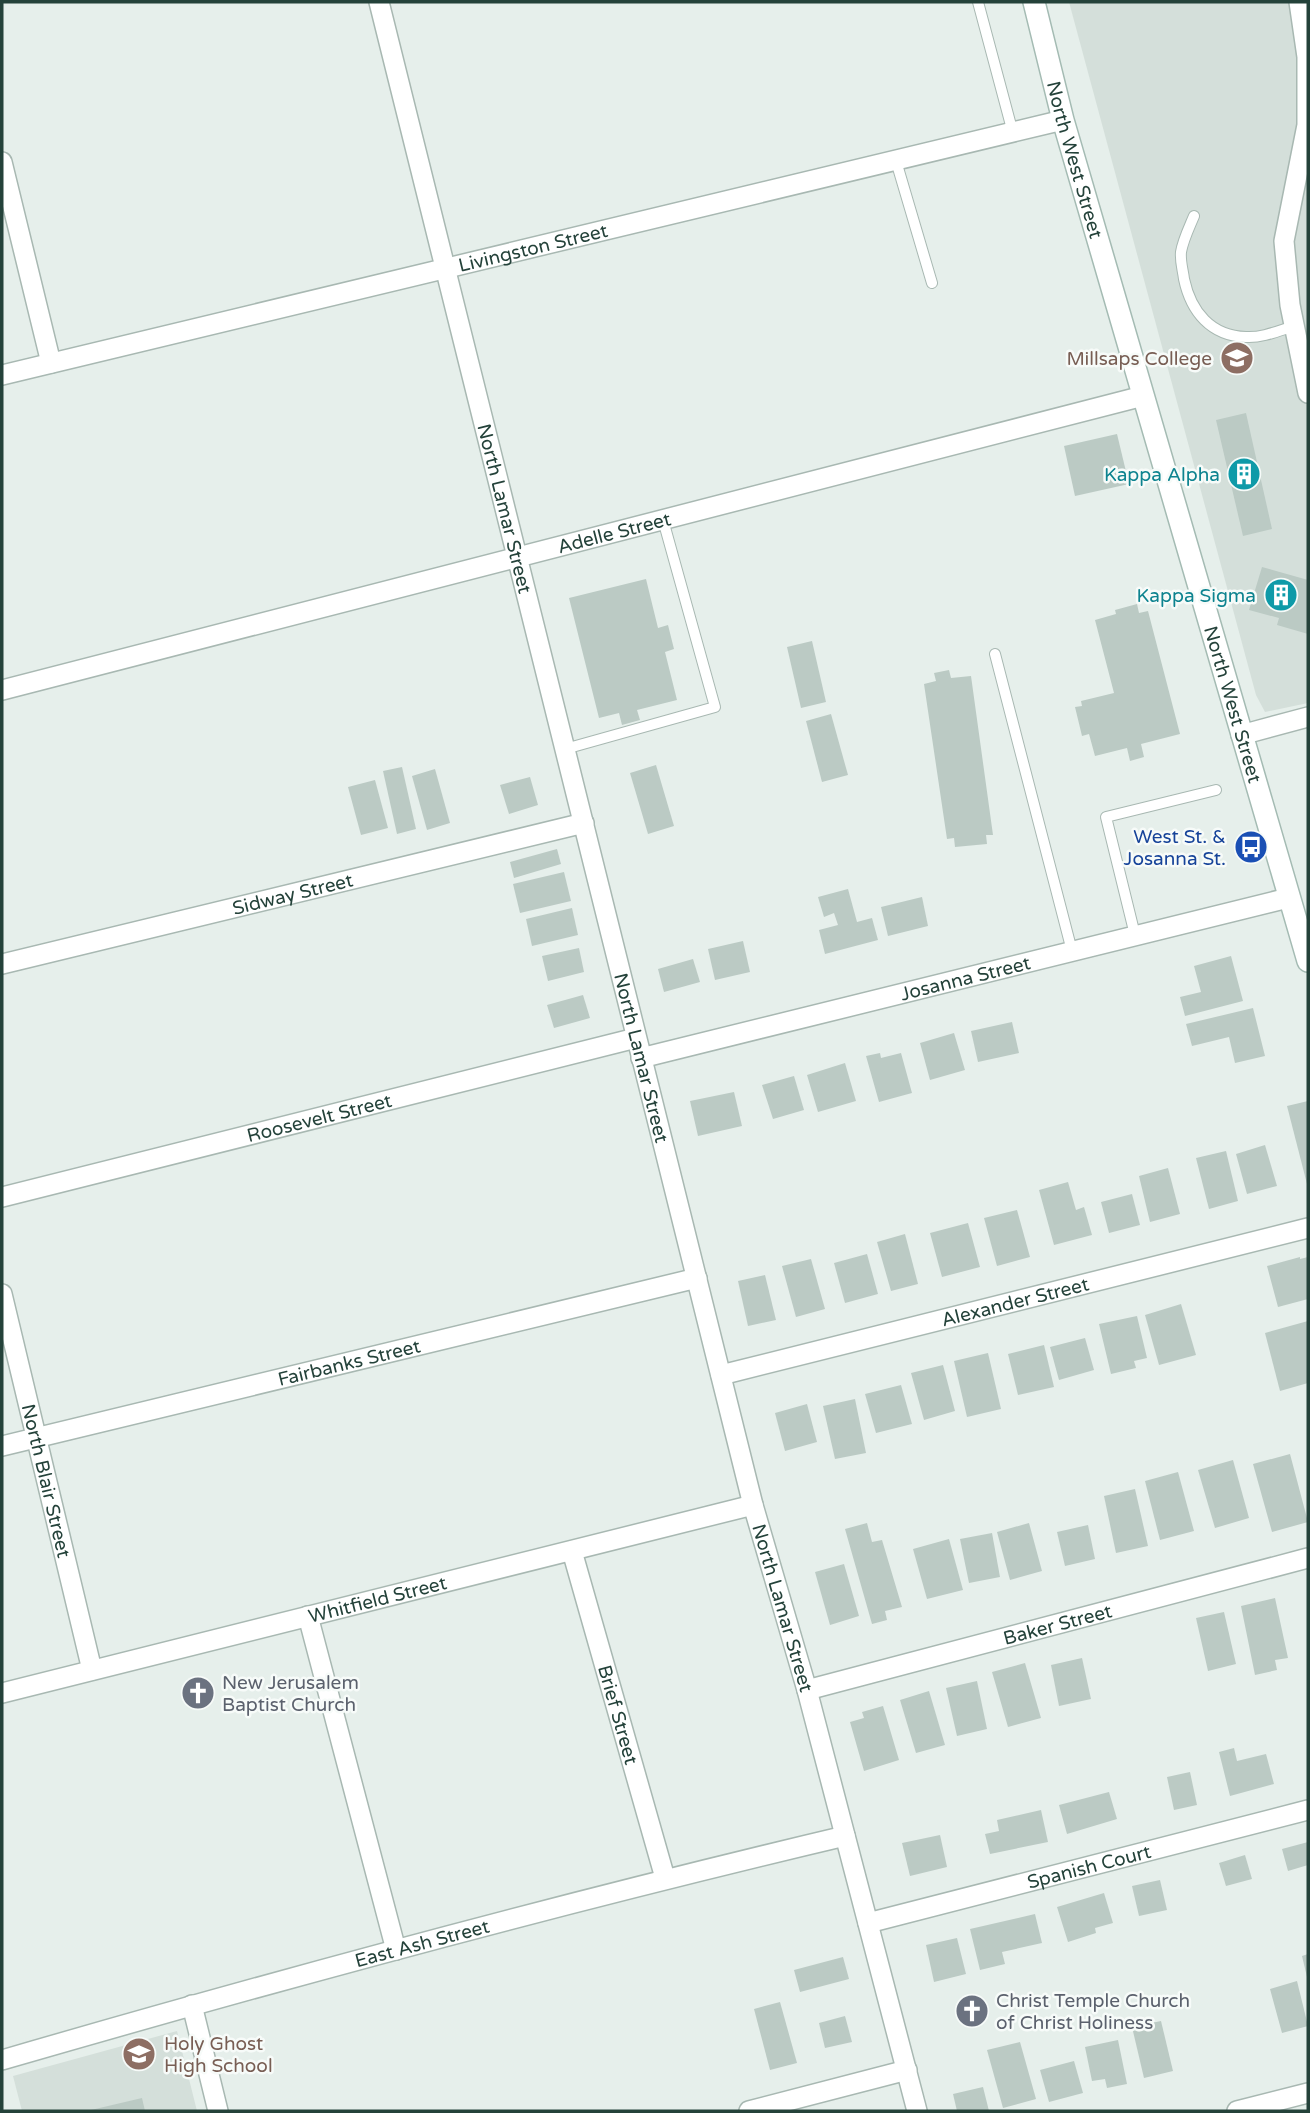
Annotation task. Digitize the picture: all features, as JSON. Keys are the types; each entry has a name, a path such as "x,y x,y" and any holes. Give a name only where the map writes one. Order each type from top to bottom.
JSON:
{"street":[{"name":"North Lamar Street","path":"379,2 753,1505 807,1690 917,2111"},
{"name":"North West Street","path":"1034,2 1063,120 1308,961"},
{"path":"1299,2 1307,57 1307,125 1284,241 1294,326 1308,393"},
{"name":"Livingston Street","path":"2,375 1063,120"},
{"path":"2,162 51,363"},
{"name":"Adelle Street","path":"2,690 1143,396"},
{"path":"1241,735 1308,717"},
{"name":"Sidway Street","path":"2,964 584,823"},
{"name":"Josanna Street","path":"641,1058 1288,898"},
{"name":"Roosevelt Street","path":"2,1197 636,1038"},
{"name":"Alexander Street","path":"721,1376 1308,1228"},
{"name":"Fairbanks Street","path":"2,1446 697,1278"},
{"name":"North Blair Street","path":"2,1293 92,1670"},
{"name":"Whitfield Street","path":"2,1693 753,1505"},
{"name":"Brief Street","path":"572,1550 664,1878"},
{"name":"Baker Street","path":"807,1690 1308,1558"},
{"path":"309,1616 397,1950"},
{"name":"Spanish Court","path":"868,1923 1308,1810"},
{"name":"East Ash Street","path":"2,2060 192,2005 664,1878 845,1836"},
{"path":"192,2005 218,2111"},
{"path":"749,2111 907,2070"},
{"path":"1237,2111 1298,2100"}],"lane":[{"path":"978,2 1013,133"},
{"path":"896,161 932,283"},
{"path":"1194,216 1186,234 1181,260 1186,290 1196,313 1212,327 1242,337 1254,337 1294,326"},
{"path":"565,749 715,707 663,520"},
{"path":"995,654 1072,951"},
{"path":"1135,935 1106,817 1216,790"}],"shaded area":[{"name":"Millsaps College","path":"1069,2 1308,2 1308,703 1265,712 1256,695"},
{"name":"Holy Ghost High School","path":"177,2031 197,2111 22,2111 13,2076"}],"building":[{"name":"Kappa Alpha","path":"1246,413 1272,529 1243,536 1216,420"},
{"path":"1117,434 1129,484 1075,496 1064,446"},
{"name":"Kappa Sigma","path":"1262,567 1308,580 1308,634 1277,625 1279,618 1249,610"},
{"path":"646,579 658,628 668,625 674,649 665,652 677,700 637,710 640,720 622,725 619,713 599,718 569,598"},
{"path":"1137,604 1139,613 1148,611 1180,734 1141,744 1144,757 1130,761 1127,748 1095,756 1089,734 1082,736 1075,707 1082,706 1081,701 1114,693 1095,620 1116,614 1115,610"},
{"path":"812,641 826,702 801,708 787,647"},
{"path":"949,670 951,678 971,676 993,835 986,835 987,844 955,847 954,838 947,839 924,684 936,681 934,673"},
{"path":"831,714 848,775 822,782 806,721"},
{"path":"656,765 674,826 648,834 630,773"},
{"path":"402,767 416,829 397,834 383,771"},
{"path":"435,769 450,823 427,830 412,776"},
{"path":"530,777 538,805 509,814 500,785"},
{"path":"375,780 388,828 361,835 348,787"},
{"path":"557,849 561,864 514,878 510,862"},
{"path":"564,872 571,901 520,913 513,884"},
{"path":"848,889 857,922 872,918 878,940 825,954 819,930 838,925 834,913 824,917 818,897"},
{"path":"922,897 928,926 888,936 881,907"},
{"path":"572,908 578,935 532,946 526,919"},
{"path":"743,941 750,972 715,980 708,949"},
{"path":"579,948 584,972 548,981 542,956"},
{"path":"1231,956 1243,1001 1185,1016 1180,997 1201,992 1194,966"},
{"path":"693,959 700,982 664,992 658,969"},
{"path":"583,995 590,1018 554,1028 547,1005"},
{"path":"1253,1008 1265,1056 1235,1063 1229,1037 1192,1046 1186,1024"},
{"path":"1012,1022 1019,1053 978,1062 971,1031"},
{"path":"954,1033 965,1070 930,1080 920,1043"},
{"path":"880,1053 881,1058 901,1053 912,1093 879,1102 866,1056"},
{"path":"845,1063 856,1101 818,1112 807,1075"},
{"path":"794,1076 804,1110 773,1119 762,1085"},
{"path":"734,1092 742,1126 698,1136 690,1101"},
{"path":"1308,1101 1308,1184 1307,1184 1287,1106"},
{"path":"1265,1145 1277,1186 1247,1194 1236,1154"},
{"path":"1226,1151 1238,1201 1209,1209 1196,1158"},
{"path":"1168,1168 1180,1214 1150,1222 1139,1176"},
{"path":"1068,1182 1076,1210 1084,1207 1092,1235 1054,1245 1039,1190"},
{"path":"1132,1194 1140,1225 1109,1233 1101,1202"},
{"path":"1017,1210 1030,1257 997,1266 984,1218"},
{"path":"968,1223 980,1267 942,1277 930,1233"},
{"path":"905,1234 918,1284 891,1291 877,1242"},
{"path":"867,1254 878,1294 845,1303 834,1263"},
{"path":"1308,1257 1308,1299 1278,1307 1267,1266"},
{"path":"811,1259 825,1309 796,1317 782,1266"},
{"path":"765,1275 776,1320 748,1326 738,1281"},
{"path":"1181,1304 1196,1355 1159,1365 1145,1315"},
{"path":"1137,1316 1147,1358 1134,1361 1136,1368 1111,1374 1099,1324"},
{"path":"1308,1321 1308,1383 1280,1391 1265,1333"},
{"path":"1085,1338 1094,1370 1059,1380 1050,1347"},
{"path":"1044,1345 1054,1387 1018,1395 1008,1354"},
{"path":"988,1353 1001,1409 967,1417 954,1361"},
{"path":"943,1365 955,1411 924,1420 911,1373"},
{"path":"901,1385 912,1424 876,1433 865,1394"},
{"path":"855,1399 866,1453 835,1459 823,1406"},
{"path":"807,1404 817,1442 785,1451 775,1413"},
{"path":"1290,1454 1308,1522 1272,1532 1253,1464"},
{"path":"1233,1460 1249,1518 1215,1528 1198,1470"},
{"path":"1178,1472 1194,1531 1160,1540 1145,1481"},
{"path":"1135,1489 1148,1546 1116,1553 1104,1496"},
{"path":"867,1523 872,1542 882,1540 902,1607 885,1611 887,1620 872,1624 845,1529"},
{"path":"1029,1523 1042,1571 1010,1580 997,1532"},
{"path":"1088,1525 1095,1559 1065,1566 1057,1532"},
{"path":"992,1533 1000,1577 969,1583 960,1539"},
{"path":"949,1539 963,1590 927,1599 913,1549"},
{"path":"844,1564 859,1616 830,1625 815,1572"},
{"path":"1275,1598 1288,1658 1275,1660 1277,1670 1255,1675 1241,1606"},
{"path":"1224,1612 1236,1664 1208,1671 1196,1618"},
{"path":"1082,1658 1091,1699 1059,1706 1051,1665"},
{"path":"1025,1663 1041,1718 1008,1727 992,1672"},
{"path":"977,1681 987,1729 957,1736 946,1688"},
{"path":"929,1691 945,1745 916,1753 900,1700"},
{"path":"883,1706 899,1760 864,1771 850,1722 864,1718 862,1712"},
{"path":"1234,1748 1237,1761 1266,1754 1274,1784 1230,1796 1219,1752"},
{"path":"1190,1772 1197,1805 1174,1810 1167,1777"},
{"path":"1109,1792 1117,1819 1067,1834 1059,1805"},
{"path":"1041,1810 1048,1842 990,1854 985,1834 999,1831 997,1820"},
{"path":"940,1835 947,1867 910,1876 902,1843"},
{"path":"1308,1842 1308,1865 1288,1871 1282,1849"},
{"path":"1245,1855 1252,1879 1226,1886 1219,1863"},
{"path":"1160,1880 1167,1910 1139,1916 1132,1886"},
{"path":"1104,1893 1113,1923 1095,1928 1096,1933 1068,1942 1057,1907"},
{"path":"1035,1914 1042,1943 1002,1952 1005,1964 980,1970 970,1929"},
{"path":"957,1938 966,1974 934,1982 926,1945"},
{"path":"1308,1954 1308,1977 1307,1977 1302,1956"},
{"path":"843,1957 849,1979 800,1992 794,1970"},
{"path":"1297,1981 1308,2026 1282,2033 1270,1989"},
{"path":"780,2002 797,2063 770,2070 754,2009"},
{"path":"845,2016 852,2042 825,2048 819,2023"},
{"path":"1161,2021 1173,2071 1144,2078 1132,2027"},
{"path":"1118,2040 1127,2084 1107,2088 1105,2079 1092,2081 1085,2047"},
{"path":"1020,2042 1036,2099 1003,2108 987,2050"},
{"path":"1074,2061 1083,2093 1049,2102 1040,2070"},
{"path":"983,2087 989,2111 957,2111 953,2094"},
{"path":"142,2098 145,2111 91,2111 91,2110"}],"place":[{"name":"Millsaps College","path":"1237,358"},
{"name":"Kappa Alpha","path":"1244,474"},
{"name":"Kappa Sigma","path":"1281,595"},
{"name":"West St. & Josanna St.","path":"1251,847"},
{"name":"New Jerusalem Baptist Church","path":"198,1693"},
{"name":"Christ Temple Church of Christ Holiness","path":"972,2011"},
{"name":"Holy Ghost High School","path":"139,2054"}]}
